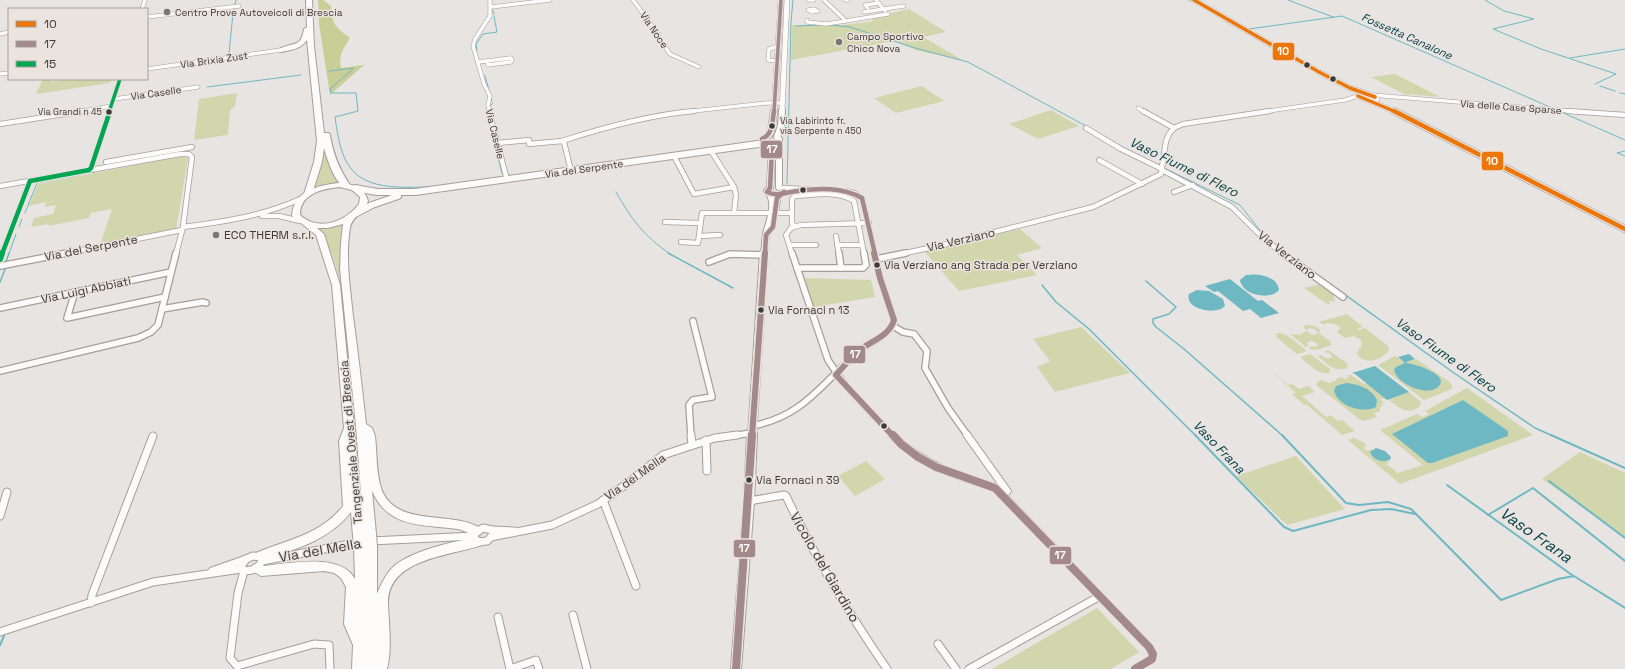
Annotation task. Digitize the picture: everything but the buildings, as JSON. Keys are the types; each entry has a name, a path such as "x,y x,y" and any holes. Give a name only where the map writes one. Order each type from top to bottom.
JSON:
{"highway":[{"path":"308,194 321,148 313,67 309,0"},
{"path":"314,0 316,45 321,77 328,148 338,177 346,185"},
{"path":"281,50 304,43 307,38 307,27 310,23"},
{"path":"281,50 297,49 305,51 313,67"}],"main road":[{"path":"352,217 325,226 304,222 296,216 296,208 300,199 308,194 330,186 346,185 355,188"},
{"name":"Tangenziale Ovest di Brescia","path":"355,188 361,192 364,198 364,203 352,217 344,249 344,268 365,541 372,669"},
{"name":"Tangenziale Ovest di Brescia","path":"304,222 320,234 336,286 356,425"},
{"path":"360,645 350,624 352,587 344,573 333,567 324,566 261,571 252,566 276,549 320,535 337,523 344,515 349,507 344,441 356,425 368,431 370,436 376,488 386,506 395,513 406,518 460,525 476,536"},
{"path":"380,669 383,658 382,598 393,574 405,564 420,557 476,536"},
{"name":"Tangenziale Ovest di Brescia","path":"359,669 362,563 365,541"}],"street":[{"name":"Via Caselle","path":"490,0 492,15 489,22 473,44 484,84 490,96 488,105 507,180"},
{"path":"491,7 550,0"},
{"name":"Via Noce","path":"633,0 659,35 658,37 670,54 699,67"},
{"path":"736,669 749,501 752,430 764,255 766,235 773,228 772,200 770,191 772,150 763,137 768,136 771,132 781,0"},
{"path":"773,213 777,198 781,191 778,180 778,139 781,126 787,0"},
{"path":"808,0 814,0"},
{"path":"824,0 846,21"},
{"path":"807,20 807,22 826,24 888,14 876,0"},
{"path":"1194,0 1350,88 1625,229"},
{"path":"868,8 865,5 879,4"},
{"path":"148,18 239,6"},
{"path":"816,9 831,6"},
{"path":"864,12 904,6"},
{"path":"777,61 768,60 769,49 778,46"},
{"name":"Via Brixia Zust","path":"148,69 281,50"},
{"path":"478,62 511,58 512,60 511,62 488,65 487,61"},
{"path":"776,76 783,76"},
{"path":"88,170 91,168 120,80"},
{"name":"Via Caselle","path":"114,99 198,87"},
{"path":"1350,88 1358,96"},
{"path":"1345,100 1358,96 1371,98"},
{"path":"1162,168 1166,141 1174,128 1195,121 1345,100 1371,98"},
{"name":"Via delle Case Sparse","path":"1371,98 1397,98 1625,115"},
{"path":"498,143 529,140 530,144 562,140 603,128 679,112 782,103"},
{"path":"0,124 112,106"},
{"path":"1138,108 1174,128"},
{"name":"Via Verziano","path":"1086,128 1111,143 1162,168 1232,207 1266,242 1343,297"},
{"path":"768,136 778,139"},
{"name":"Via del Serpente","path":"355,188 369,192 390,194 415,192 711,151 778,139"},
{"path":"562,140 564,142 571,171"},
{"path":"0,186 116,166 192,147"},
{"path":"711,151 734,187 736,195 734,213"},
{"path":"0,371 138,338 151,332 158,325 183,229 192,156 183,154 106,162"},
{"path":"674,156 694,194 734,187"},
{"path":"116,166 118,160"},
{"path":"1099,160 1142,184"},
{"name":"Via Verziano","path":"876,259 947,244 1093,207 1159,175 1162,168"},
{"path":"0,259 30,181"},
{"path":"1174,192 1193,185"},
{"path":"770,191 802,190 831,193 844,195 852,198 854,201 866,266 863,268 797,268"},
{"path":"794,227 792,223 792,199 795,196 850,191 862,198 869,223 880,278 893,313 894,326"},
{"name":"Via del Serpente","path":"352,217 379,202 415,192"},
{"name":"Via del Serpente","path":"0,266 250,216 278,209 300,199"},
{"path":"680,242 698,243 702,213 792,213"},
{"name":"Via del Serpente","path":"250,216 279,216 304,222"},
{"path":"665,222 700,222"},
{"path":"869,223 801,225 794,227 788,231 786,235 791,245 797,268 828,360 836,375 901,444 918,457 936,467 964,478 1007,491 948,408 925,368 927,351 914,334 903,332 894,326"},
{"path":"699,236 720,235"},
{"path":"836,236 841,268"},
{"path":"791,245 816,245"},
{"path":"837,245 862,245"},
{"path":"709,262 730,254 764,255"},
{"name":"Via Luigi Abbiati","path":"0,308 172,272"},
{"path":"75,292 67,318 165,297"},
{"path":"162,309 206,302"},
{"path":"692,322 712,396 693,400 689,405 692,445"},
{"path":"752,430 772,423 810,400 859,351 894,326"},
{"name":"Via del Mella","path":"476,536 484,528 492,534 522,531 552,525 603,500 663,455 706,440 752,430"},
{"path":"91,603 92,595 153,436"},
{"path":"706,440 706,471"},
{"path":"996,488 1149,647 1153,654 1152,659 1135,669"},
{"path":"0,516 7,492"},
{"name":"Vicolo del Giardino","path":"749,501 784,494 786,496 814,554 887,669"},
{"path":"603,500 636,586"},
{"name":"Via del Mella","path":"0,632 153,582 252,566 347,544 412,538 476,536 486,541 492,534"},
{"name":"Via del Mella","path":"201,575 254,556 252,566"},
{"path":"246,559 242,564 252,566 238,593 230,658 237,666 314,644 329,644 330,669"},
{"path":"969,669 1100,596"},
{"path":"573,615 586,669"},
{"path":"498,617 510,669 536,660 539,669"},
{"path":"938,644 956,669"}],"green space":[{"path":"318,0 323,0 331,6 332,17 335,25 350,38 341,55 341,68 364,65 330,95 319,23"},
{"path":"909,9 946,32 923,37 962,60 919,51 894,41 791,60 792,25 843,25 874,21 870,18"},
{"path":"1395,74 1440,97 1404,94 1371,77"},
{"path":"43,80 51,80 51,82 63,80 112,80 110,83 36,94"},
{"path":"922,86 944,101 896,113 874,98"},
{"path":"237,93 235,106 230,110 228,135 194,140 199,99"},
{"path":"1051,110 1079,126 1038,139 1009,124"},
{"path":"324,142 341,182 313,189"},
{"path":"182,156 188,158 176,230 100,245 112,209 91,213 89,218 48,226 49,224 31,227 34,218 53,214 56,205 45,207 46,202 29,206 38,184"},
{"path":"345,223 340,260 340,281 329,247 318,229"},
{"path":"1020,229 1042,248 1017,255 1037,275 959,291 925,252"},
{"path":"803,278 871,280 875,297 814,307"},
{"path":"1321,284 1333,293 1335,302 1331,301 1329,302 1330,304 1327,304 1304,288"},
{"path":"1347,314 1363,327 1358,328 1359,330 1365,328 1388,346 1389,350 1386,354 1378,359 1369,361 1364,360 1357,354 1362,346 1361,340 1353,336 1345,338 1337,332 1341,328 1335,324 1326,323 1324,325 1319,322"},
{"path":"1304,326 1315,326 1320,330 1319,333 1331,342 1330,343 1332,345 1317,350 1309,349 1311,346 1316,347 1318,345 1315,342 1310,341 1307,343 1309,346 1306,347 1290,334 1302,335 1302,333 1307,331 1312,335 1318,334 1315,329 1309,328 1306,330 1304,328"},
{"path":"1081,327 1130,373 1055,392 1037,367 1050,361 1033,339"},
{"path":"1281,333 1288,336 1306,350 1305,352 1297,354 1277,338 1276,334"},
{"path":"1328,350 1348,364 1347,368 1338,369 1331,367 1318,356 1321,355 1325,358 1331,358 1332,356 1329,353 1324,352"},
{"path":"1310,354 1330,369 1330,373 1322,373 1318,371 1300,357"},
{"path":"1395,356 1404,362 1416,359 1448,381 1452,385 1452,389 1424,400 1378,365"},
{"path":"1272,372 1288,385 1292,384 1299,389 1308,386 1315,392 1302,396 1326,417 1331,415 1338,421 1342,420 1355,431 1342,435 1306,404 1304,405 1292,394 1296,393"},
{"path":"1347,375 1351,375 1364,384 1367,383 1386,399 1380,399 1384,403 1381,404 1383,406 1380,407 1380,411 1374,413 1377,417 1364,421 1359,419 1316,385 1317,382 1322,380 1329,383 1341,377 1345,379 1349,377"},
{"path":"1467,388 1533,435 1400,484 1348,440 1354,438 1363,442 1367,446 1363,448 1367,451 1372,449 1375,458 1390,462 1386,464 1398,473 1423,465 1380,430 1417,414 1422,417 1429,414 1425,411"},
{"path":"1409,392 1421,402 1420,406 1411,411 1403,410 1388,399"},
{"path":"1580,452 1625,473 1625,537 1542,479"},
{"path":"1296,456 1345,509 1287,525 1236,476"},
{"path":"866,461 885,479 855,496 838,476"},
{"path":"1097,608 1139,652 1111,669 992,669"}],"water":[{"path":"1246,275 1266,276 1275,281 1279,290 1275,293 1263,296 1251,293 1242,285 1240,280"},
{"path":"1230,279 1258,301 1262,300 1279,313 1261,318 1250,309 1243,311 1218,291 1214,292 1205,286"},
{"path":"1197,290 1209,291 1223,299 1225,306 1221,309 1208,311 1196,307 1191,304 1189,294"},
{"path":"1409,354 1415,359 1406,362 1417,365 1436,374 1440,378 1441,383 1438,387 1427,391 1413,388 1396,375 1394,370 1396,367 1405,363 1398,357"},
{"path":"1375,366 1409,392 1387,400 1352,373"},
{"path":"1346,383 1355,384 1371,392 1377,400 1376,407 1364,410 1357,409 1340,400 1336,396 1334,390 1336,386"},
{"path":"1463,400 1508,431 1508,436 1432,463 1428,463 1392,434"},
{"path":"1376,448 1385,451 1391,457 1390,460 1381,461 1373,457 1370,452"}],"waterway":[{"path":"229,54 233,13 236,0"},
{"path":"787,184 791,22 793,0"},
{"name":"Fossetta Canalone","path":"1189,0 1198,5"},
{"name":"Fossetta Canalone","path":"1288,0 1333,17"},
{"path":"1485,0 1504,11 1534,19 1493,29 1541,49 1616,74 1595,84"},
{"path":"492,8 494,14"},
{"path":"477,50 476,44 483,34 497,32 494,16"},
{"name":"Fossetta Canalone","path":"1249,29 1342,16 1552,108"},
{"name":"Fossetta Canalone","path":"1225,21 1234,26"},
{"name":"Vaso Fiume di Flero","path":"796,26 822,25"},
{"name":"Vaso Fiume di Flero","path":"830,25 850,27 915,48 968,62 1086,126"},
{"path":"1570,58 1625,49"},
{"path":"329,71 354,68 330,89 331,93 356,93 358,111 335,117 341,149 352,170 361,177 382,185 395,187 431,187"},
{"path":"207,87 301,75"},
{"path":"485,76 492,101"},
{"path":"1600,86 1615,91"},
{"path":"1620,93 1625,94"},
{"path":"490,106 493,103"},
{"path":"491,110 495,126"},
{"name":"Fossetta Canalone","path":"1559,111 1625,140"},
{"name":"Vaso Fiume di Flero","path":"1100,134 1133,153"},
{"path":"493,138 502,173"},
{"name":"Fossetta Canalone","path":"1625,151 1617,153 1625,156"},
{"name":"Vaso Fiume di Flero","path":"1164,168 1240,205 1266,238 1288,254"},
{"path":"25,213 37,183 95,172"},
{"path":"616,192 627,211 645,233 670,254"},
{"path":"19,227 22,219"},
{"path":"9,254 16,234"},
{"path":"6,262 9,253"},
{"path":"668,253 733,288"},
{"name":"Vaso Fiume di Flero","path":"1287,253 1454,373 1535,428 1553,436"},
{"path":"0,282 6,267"},
{"name":"Vaso Frana","path":"1146,281 1176,307 1169,314 1153,319 1153,323 1156,327 1184,349 1283,436"},
{"name":"Vaso Frana","path":"1042,285 1056,302 1089,329 1195,435"},
{"name":"Vaso Frana","path":"1195,435 1284,527 1293,531 1371,510 1391,509 1415,514"},
{"name":"Vaso Fiume di Flero","path":"1551,435 1625,468"},
{"name":"Vaso Frana","path":"1283,436 1346,503 1359,505 1388,502 1411,509 1501,600 1558,579 1574,576 1625,608"},
{"path":"1549,481 1625,538"},
{"name":"Vaso Frana","path":"1447,485 1488,515"},
{"path":"1488,515 1533,488 1625,561"},
{"name":"Vaso Frana","path":"1488,515 1572,575"},
{"path":"0,645 4,636"}],"transit line":[{"name":"17","path":"781,0 775,101 771,132 768,136 762,139 763,142 770,144 772,150 770,188 767,192 778,195 805,190 831,189 847,191 862,198 880,278 894,320 885,334 860,350 836,375 901,444 918,457 936,467 995,488 1149,647 1153,654 1152,659 1135,669"},
{"name":"10","path":"1194,0 1319,72 1350,88 1375,97"},
{"name":"15","path":"89,170 91,168 120,80"},
{"name":"10","path":"1358,96 1387,107 1625,229"},
{"name":"15","path":"30,181 89,170"},
{"name":"15","path":"0,259 30,181"},
{"name":"17","path":"736,669 766,235 773,227 777,198 784,192"}],"place":[{"name":"Centro Prove Autoveicoli di Brescia","path":"167,12"},
{"name":"Campo Sportivo Chico Nova","path":"839,42"},
{"name":"Via Grandi n 45","path":"109,112"},
{"name":"Via Labirinto fr. via Serpente n 450","path":"772,126"},
{"name":"ECO THERM s.r.l.","path":"216,235"},
{"name":"Via Verziano ang Strada per Verziano","path":"877,265"},
{"name":"Via Fornaci n 13","path":"761,310"},
{"name":"Via Fornaci n 39","path":"749,480"}]}
